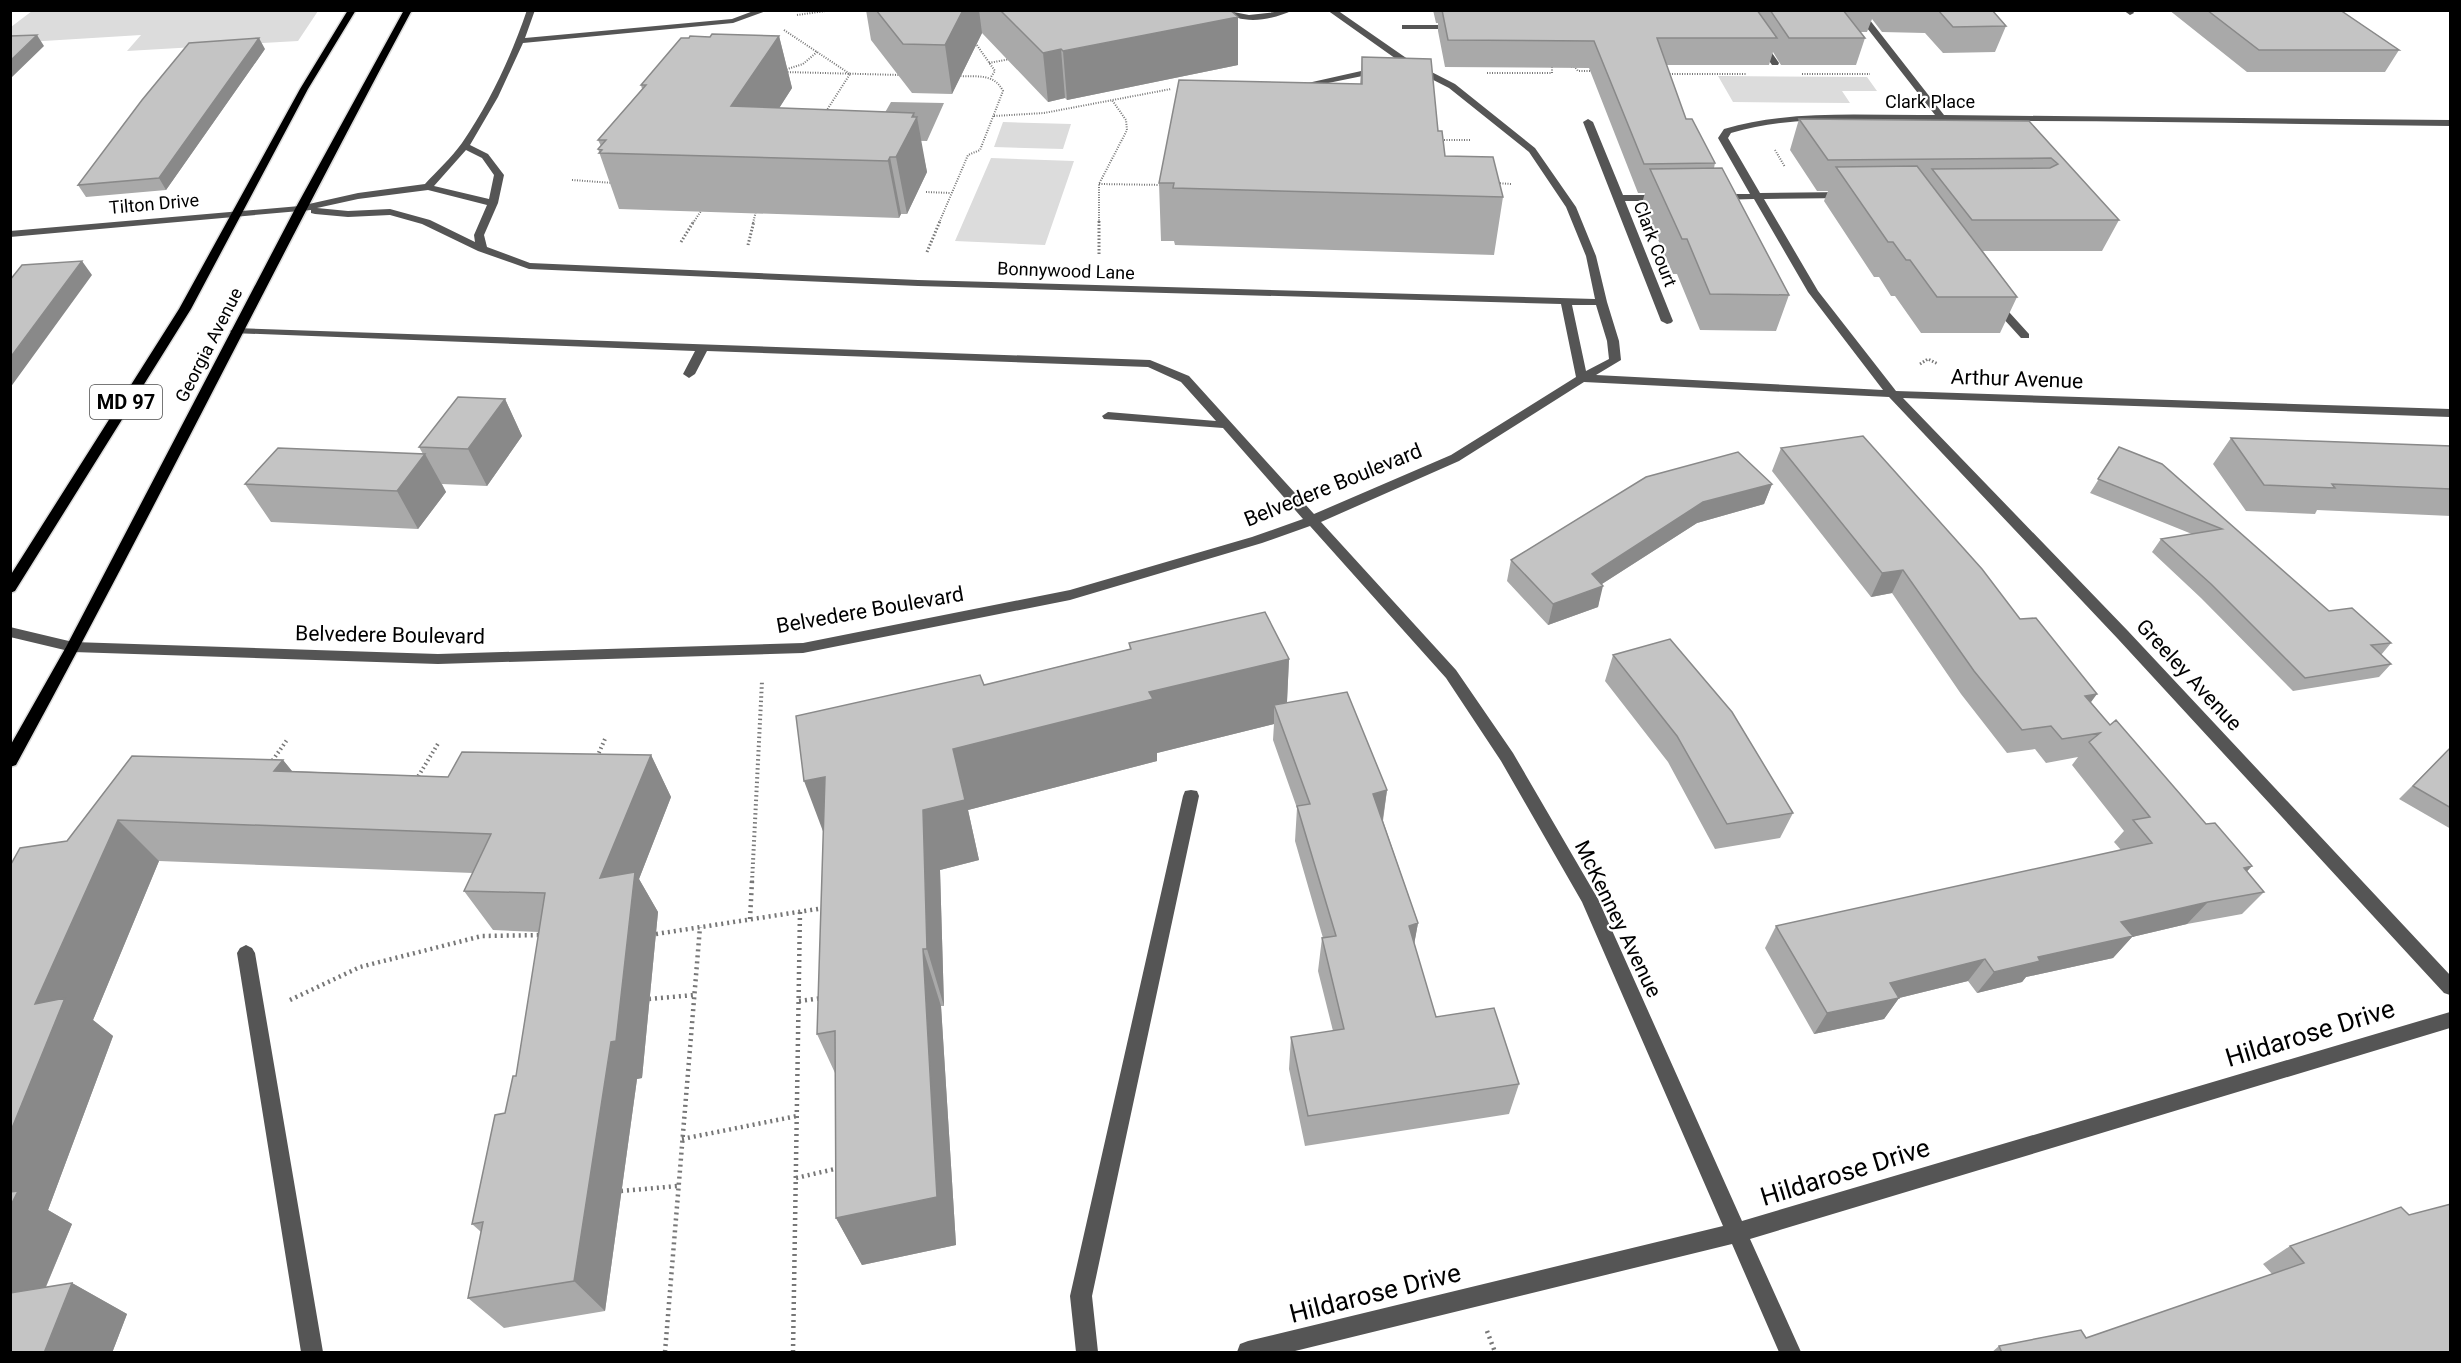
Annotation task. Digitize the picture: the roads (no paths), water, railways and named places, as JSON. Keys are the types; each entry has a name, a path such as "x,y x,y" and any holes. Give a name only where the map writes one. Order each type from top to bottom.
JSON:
{"main road":[{"name":"Georgia Avenue","path":"10,588 185,309 304,89 352,10"},
{"name":"Georgia Avenue","path":"10,761 73,647 300,209 408,10"}],"street":[{"path":"428,187 464,146 489,104 522,41 531,10"},
{"path":"522,41 733,21 765,10"},
{"path":"1227,10 1235,17 1246,18 1289,10"},
{"path":"1331,10 1409,64 1452,86 1532,150 1571,207 1591,256 1601,302"},
{"path":"1738,10 1775,63"},
{"path":"1857,10 1942,118"},
{"path":"1405,27 1473,27"},
{"path":"1398,66 1409,64"},
{"path":"1284,88 1387,68"},
{"name":"Clark Place","path":"1892,394 1813,292 1724,138 1727,130 1745,124 1804,119 1942,118 2451,123"},
{"path":"1588,122 1619,198"},
{"path":"464,146 485,156 499,174 493,203 478,235 482,249"},
{"path":"300,209 358,196 428,187 493,203"},
{"path":"1702,197 1861,195"},
{"name":"Clark Court","path":"1667,321 1619,198 1678,197"},
{"name":"Tilton Drive","path":"10,234 300,209"},
{"name":"Bonnywood Lane","path":"300,209 348,214 390,212 426,222 482,249 529,266 930,283 1601,302"},
{"path":"1987,295 2025,336"},
{"path":"1566,302 1582,378"},
{"name":"Belvedere Boulevard","path":"10,632 73,647 438,659 803,648 1070,595 1257,540 1313,520 1455,458 1582,378 1615,360 1613,341 1601,302"},
{"name":"McKenney Avenue","path":"236,332 1150,364 1185,379 1451,674 1507,757 1589,899 1790,1353"},
{"path":"689,374 702,349"},
{"name":"Arthur Avenue","path":"1582,378 1892,394 2451,413"},
{"name":"Greeley Avenue","path":"1892,394 2131,644 2451,987"},
{"path":"1108,416 1226,425"},
{"path":"1087,1353 1081,1296 1191,796"},
{"path":"246,953 312,1353"},
{"name":"Hildarose Drive","path":"1248,1353 1736,1233 2451,1020"}]}
